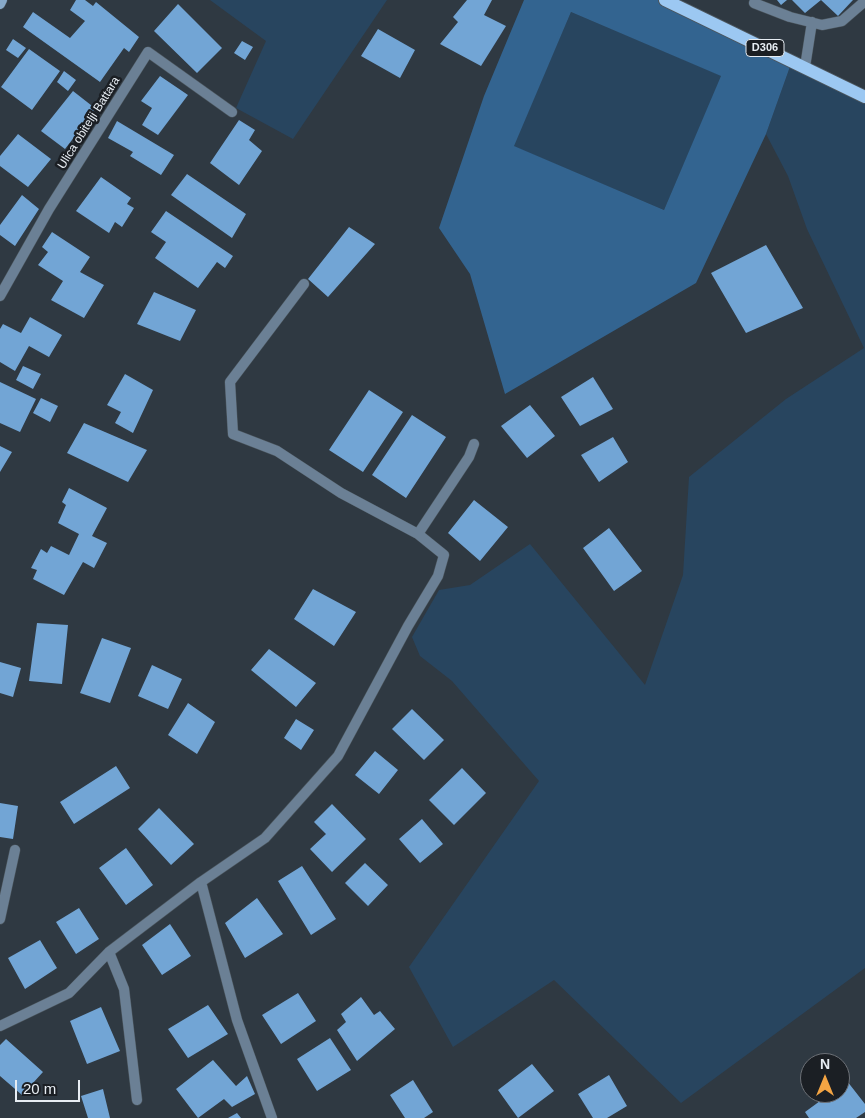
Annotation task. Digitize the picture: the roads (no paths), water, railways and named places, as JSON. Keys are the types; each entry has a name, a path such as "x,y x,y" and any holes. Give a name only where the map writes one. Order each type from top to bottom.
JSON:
{"main road":[{"path":"0,4 2,0"},
{"name":"D306","path":"665,0 865,97"}],"street":[{"path":"754,3 790,17 822,25 842,21 865,1"},
{"path":"805,68 812,22"},
{"name":"Ulica obitelji Battara","path":"0,296 49,209 148,52 232,112"},
{"path":"0,1026 69,993 109,952 201,882 264,838 338,756 408,626 438,576 444,555 418,534 341,492 277,451 233,434 230,382 304,284"},
{"path":"418,534 469,457 474,444"},
{"path":"0,919 15,850"},
{"path":"201,882 237,1020 272,1118"},
{"path":"109,952 124,989 137,1100"}]}
